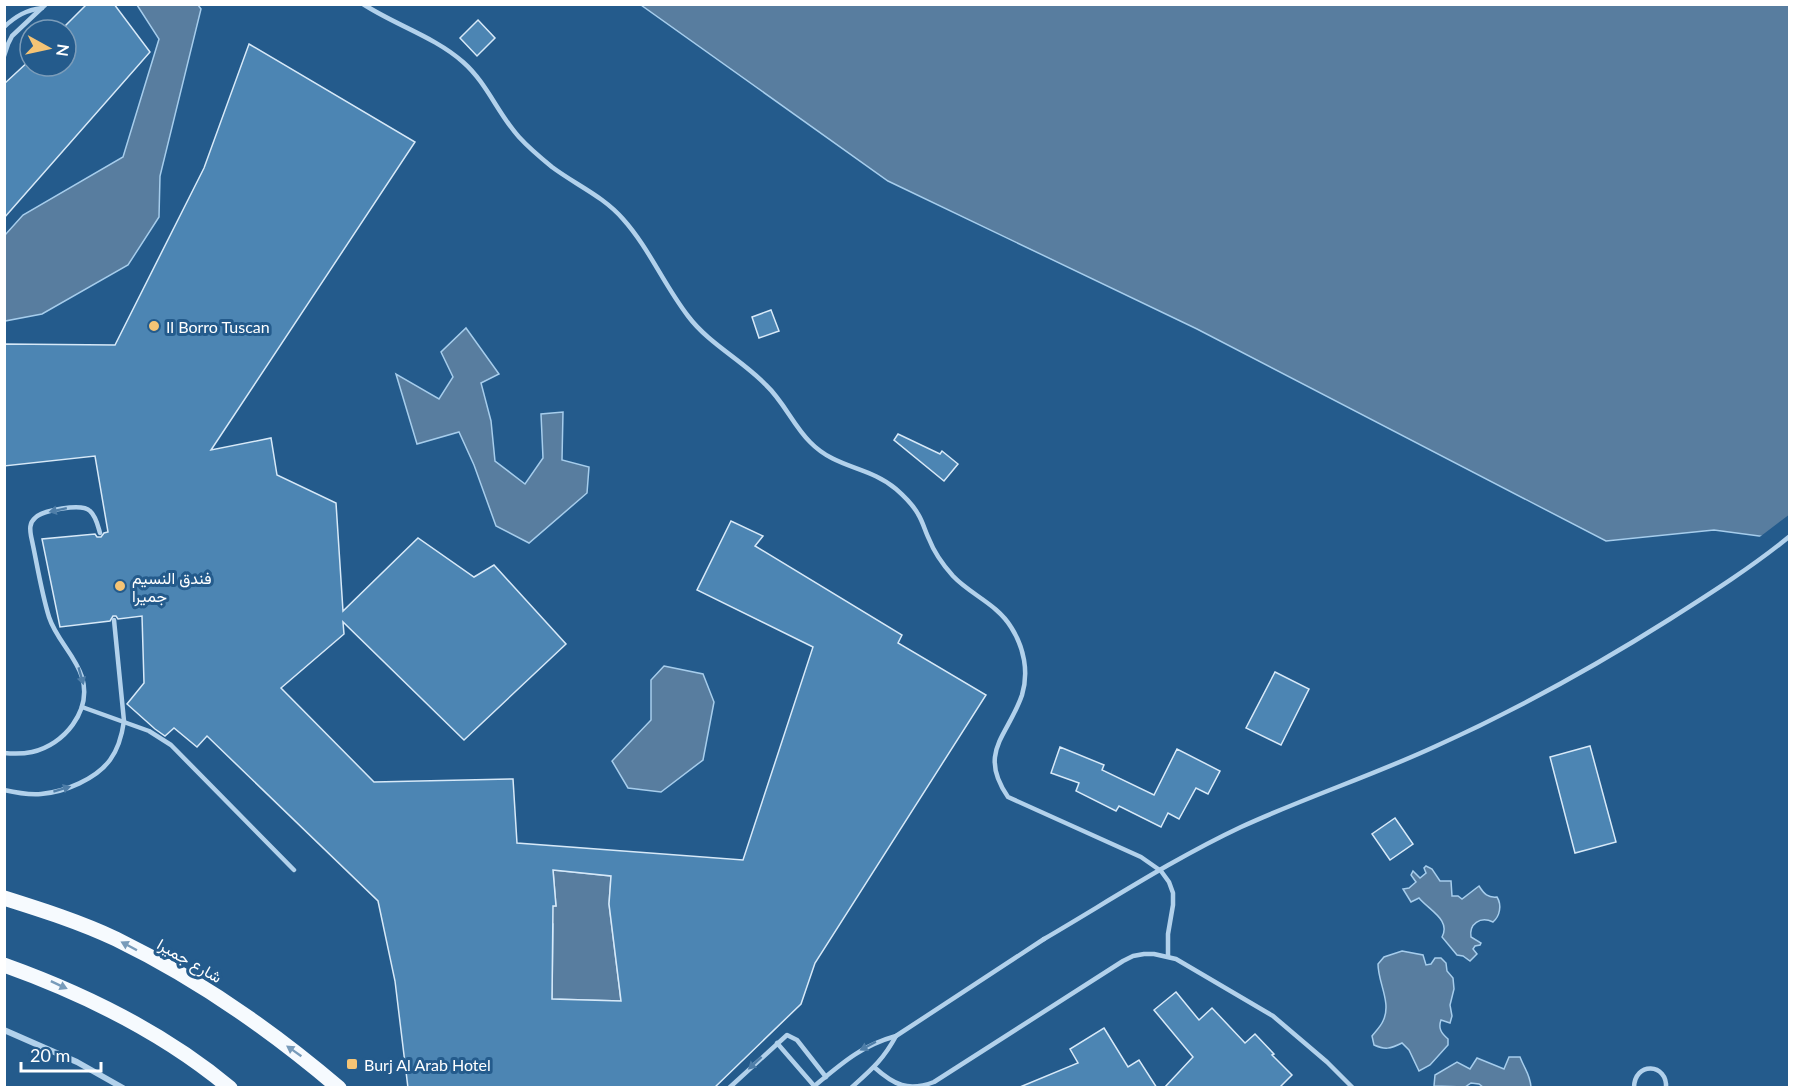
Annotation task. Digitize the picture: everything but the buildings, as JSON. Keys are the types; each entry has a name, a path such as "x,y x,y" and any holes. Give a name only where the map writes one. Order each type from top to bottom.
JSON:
{"main road":[{"name":"شارع جميرا","path":"4,898 57,914 114,938 170,967 222,1000 303,1057 339,1088"},
{"path":"4,965 53,982 119,1014 183,1052 230,1088"}],"street":[{"path":"4,1030 77,1062 123,1088"}],"lane":[{"path":"363,4 449,51 464,63 476,76 496,108 520,138 554,168 600,198 623,220 638,239 689,318 708,338 750,369 768,386 808,440 834,460 863,470 895,488 918,513 930,543 941,560 961,583 1005,617 1016,634 1024,656 1025,671 1021,698 996,749 996,774 1000,786 1008,797 1141,857 1161,871 1173,893 1168,956"},
{"path":"4,27 26,11 43,6"},
{"path":"4,56 12,36 43,6"},
{"path":"4,753 20,754 47,747 69,730 82,707 84,694 83,680 78,667 62,644 50,618 30,531 33,519 83,507 93,513 100,533"},
{"path":"777,1043 814,1087 864,1047 896,1036 1044,939 1159,871 1239,828 1432,748 1538,697 1622,650 1703,598 1790,537"},
{"path":"4,790 22,794 42,794 62,790 93,776 102,769 117,749 124,721 114,620"},
{"path":"82,707 149,731 171,745 294,870"},
{"path":"874,1068 897,1084 906,1087 925,1086 1123,961 1133,956 1154,954 1176,959 1273,1016 1327,1062 1353,1088"},
{"path":"729,1088 787,1035 792,1036 826,1077"},
{"path":"851,1088 887,1053 896,1036"},
{"path":"1634,1088 1635,1077 1641,1070 1649,1068 1664,1075 1666,1088"}],"water":[{"path":"137,5 198,5 201,9 160,176 159,217 128,265 42,314 5,321 5,235 23,215 123,157 159,39"},
{"path":"641,5 1789,5 1789,540 1714,530 1606,541 1197,329 888,181"},
{"path":"466,328 499,374 481,383 491,421 495,461 525,484 543,458 541,414 563,412 562,460 589,467 587,493 529,543 496,526 474,465 459,432 417,444 396,374 439,399 453,377 441,352"},
{"path":"664,666 703,674 714,702 703,760 661,792 628,788 612,761 651,720 651,680"},
{"path":"1426,866 1432,869 1440,881 1451,881 1452,896 1462,899 1479,886 1486,895 1497,897 1499,900 1500,910 1495,920 1476,922 1472,928 1471,937 1481,943 1473,949 1477,954 1470,961 1457,955 1442,937 1444,926 1438,916 1419,898 1411,902 1403,889 1409,888 1416,882 1411,875 1413,871 1420,878 1426,873 1424,868"},
{"path":"553,870 611,876 609,904 621,1001 552,999 553,924 538,904 556,906"},
{"path":"1402,951 1423,955 1426,965 1431,964 1435,958 1441,958 1453,978 1454,989 1450,1005 1452,1016 1450,1023 1441,1020 1440,1026 1448,1039 1448,1045 1430,1065 1419,1071 1409,1050 1402,1043 1391,1048 1381,1048 1374,1045 1372,1036 1382,1023 1386,1007 1378,964 1384,957"},
{"path":"1509,1057 1520,1057 1531,1087 1483,1087 1471,1083 1465,1087 1434,1086 1435,1075 1457,1062 1470,1069 1477,1058 1504,1069"}],"pier":[{"path":"1790,514 1790,543 1758,538 1761,536"}],"place":[{"name":"Il Borro Tuscan","path":"154,326"},
{"name":"فندق النسيم جميرا","path":"120,586"},
{"name":"Burj Al Arab Hotel","path":"352,1064"}]}
